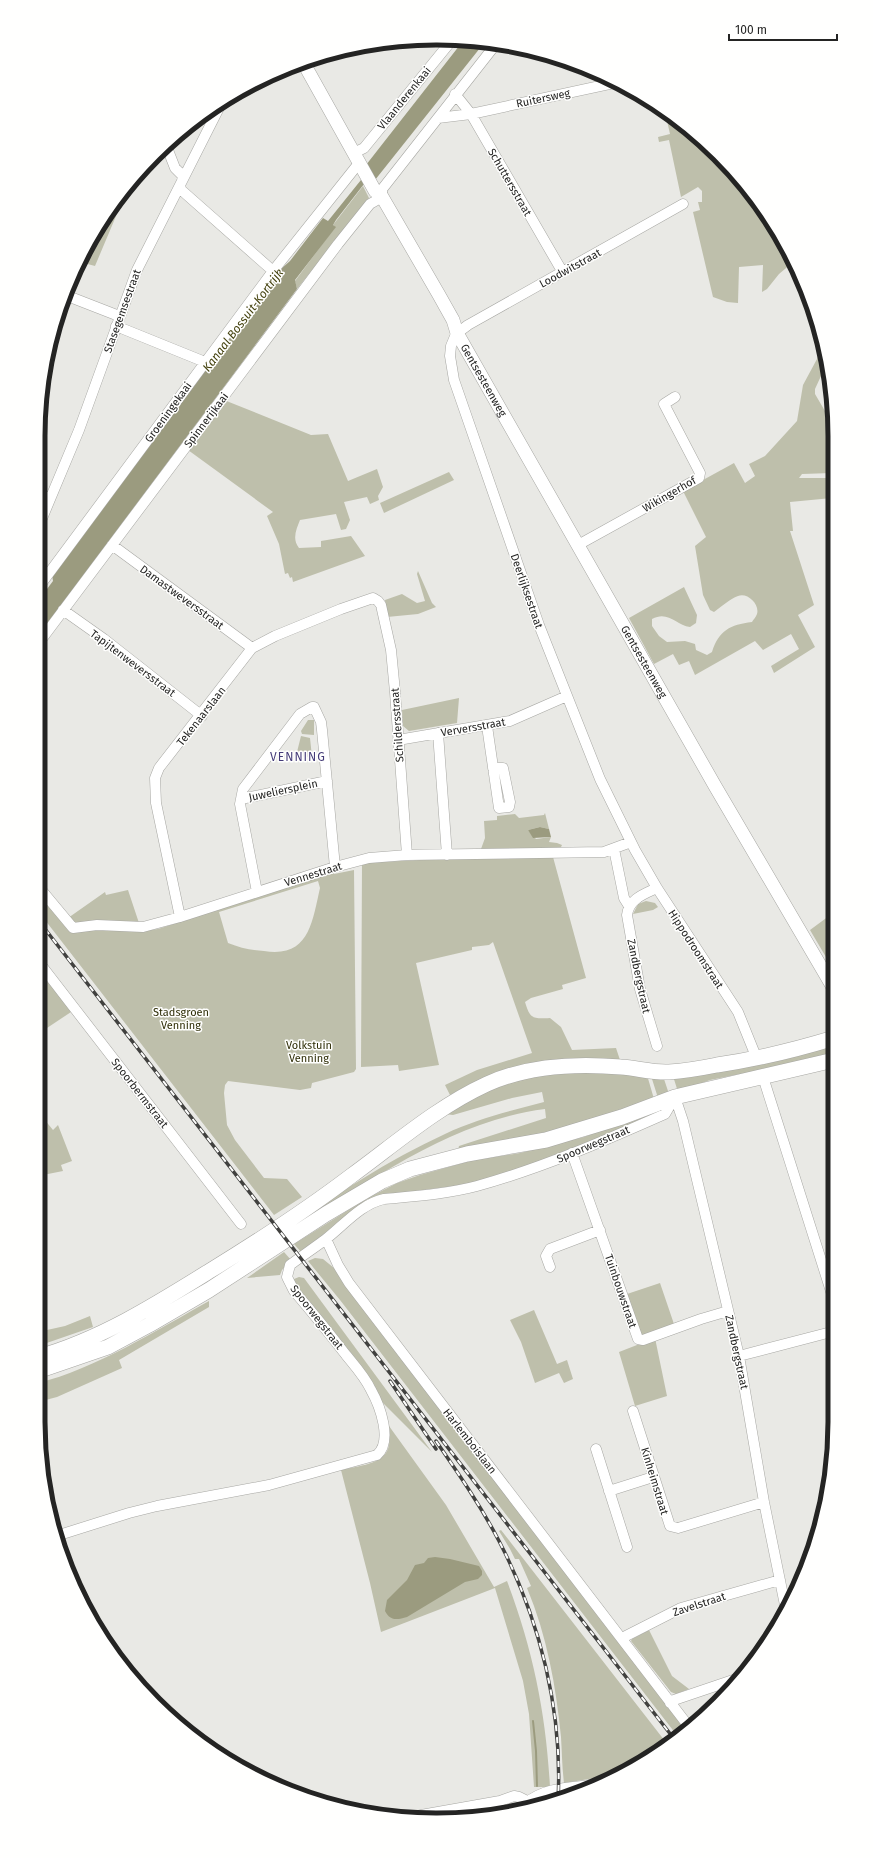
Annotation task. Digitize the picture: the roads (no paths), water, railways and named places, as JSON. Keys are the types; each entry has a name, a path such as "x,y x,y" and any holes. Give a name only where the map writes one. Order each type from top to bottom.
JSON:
{"highway":[{"path":"45,1354 56,1352 103,1332 175,1293 293,1217 349,1178 449,1104 484,1085 503,1077 526,1071 568,1065 622,1067 663,1072 685,1071 757,1059 796,1050 828,1040"},
{"path":"45,1369 108,1347 149,1325 209,1290 326,1214 382,1181 435,1161 546,1140 622,1117 675,1098 828,1061"}],"main road":[{"name":"Gentsesteenweg","path":"306,68 378,195 443,301 453,320 457,333 715,786 828,979"}],"street":[{"name":"Vlaanderenkaai","path":"358,160 364,148 448,45"},
{"name":"Spinnerijkaai","path":"45,634 338,244 492,49"},
{"name":"Ruitersweg","path":"438,118 471,114 608,84"},
{"name":"Schuttersstraat","path":"456,94 471,114 562,272"},
{"name":"Stasegemsestraat","path":"45,511 79,430 136,270 217,113"},
{"path":"169,151 175,168 184,177"},
{"name":"Groeningekaai","path":"45,579 273,271 358,160"},
{"path":"179,188 273,271"},
{"name":"Loodwitstraat","path":"457,333 683,204"},
{"path":"71,298 119,316"},
{"path":"116,326 205,362"},
{"name":"Deerlijksestraat","path":"457,333 453,340 450,352 454,380 539,625 600,778 631,842"},
{"name":"Wikingerhof","path":"578,545 700,476 700,473 664,404 674,397"},
{"path":"45,496 50,499"},
{"name":"Damastweversstraat","path":"112,545 252,648"},
{"name":"Tekenaarslaan","path":"180,917 156,803 155,778 159,768 202,716 252,648 275,636 341,609 366,600 376,599"},
{"name":"Schildersstraat","path":"376,599 381,605 391,650 406,855"},
{"name":"Tapijtenweversstraat","path":"63,610 104,639 202,716"},
{"name":"Verversstraat","path":"398,740 510,721 567,696"},
{"name":"Juweliersplein","path":"314,707 321,722 327,781 241,799 240,795 300,714 308,708 314,707"},
{"path":"487,726 493,768"},
{"path":"438,733 447,854"},
{"path":"327,781 335,867"},
{"path":"241,799 240,804 257,892"},
{"path":"614,849 631,842"},
{"name":"Hippodroomstraat","path":"631,842 657,888 738,1012 757,1059"},
{"name":"Vennestraat","path":"45,894 73,928 97,925 143,927 180,917 335,867 369,858 406,855 604,852 614,849"},
{"name":"Zandbergstraat","path":"614,849 624,898 629,906 627,918 635,970 644,1006 657,1046"},
{"path":"629,906 635,899 657,888"},
{"name":"Spoorbermstraat","path":"45,970 241,1224"},
{"path":"763,1077 828,1282"},
{"name":"Zandbergstraat","path":"675,1098 683,1121 683,1128 739,1356 764,1502 785,1601"},
{"name":"Spoorwegstraat","path":"62,1534 83,1526 129,1513 269,1485 372,1458 381,1452 385,1435 376,1400 371,1388 294,1291 288,1277 290,1265 326,1239 364,1207 374,1202 384,1199 448,1192 477,1186 548,1163 665,1114 675,1098"},
{"name":"Tuinbouwstraat","path":"572,1152 639,1340 643,1340 728,1311"},
{"path":"550,1267 546,1256 550,1249 600,1230"},
{"name":"Harlemboislaan","path":"326,1239 338,1265 349,1283 686,1723"},
{"path":"739,1356 828,1333"},
{"name":"Kinheimstraat","path":"633,1412 668,1522 673,1528 764,1502"},
{"path":"596,1449 627,1547"},
{"path":"609,1491 654,1477"},
{"name":"Zavelstraat","path":"622,1638 681,1608 780,1580"},
{"path":"670,1703 674,1700 730,1681"},
{"path":"530,1802 536,1795 548,1791 575,1787"},
{"path":"432,1813 514,1796 521,1797 524,1803"}],"water":[{"name":"Kanaal Bossuit-Kortrijk","path":"459,46 480,47 375,180 371,175 336,220 333,225 336,227 295,280 297,289 45,627 45,592 53,581 52,575 281,269 290,261 323,218 328,221 369,170 366,165"},
{"path":"540,827 549,829 551,837 533,838 528,830"},
{"path":"435,1557 479,1566 482,1571 482,1575 478,1579 465,1582 407,1617 394,1619 389,1617 385,1611 387,1600 407,1580 415,1565 424,1563 428,1558"}],"waterway":[{"path":"533,1721 537,1786"}],"railway":[{"path":"45,929 671,1735"},
{"path":"390,1381 436,1449"},
{"path":"436,1441 485,1515 514,1571 526,1602 546,1667 552,1700 557,1734 559,1767 558,1793"}],"district":[{"name":"VENNING","path":"298,757"}],"park label":[{"name":"Stadsgroen Venning","path":"181,1018"},
{"name":"Volkstuin Venning","path":"309,1051"}]}
